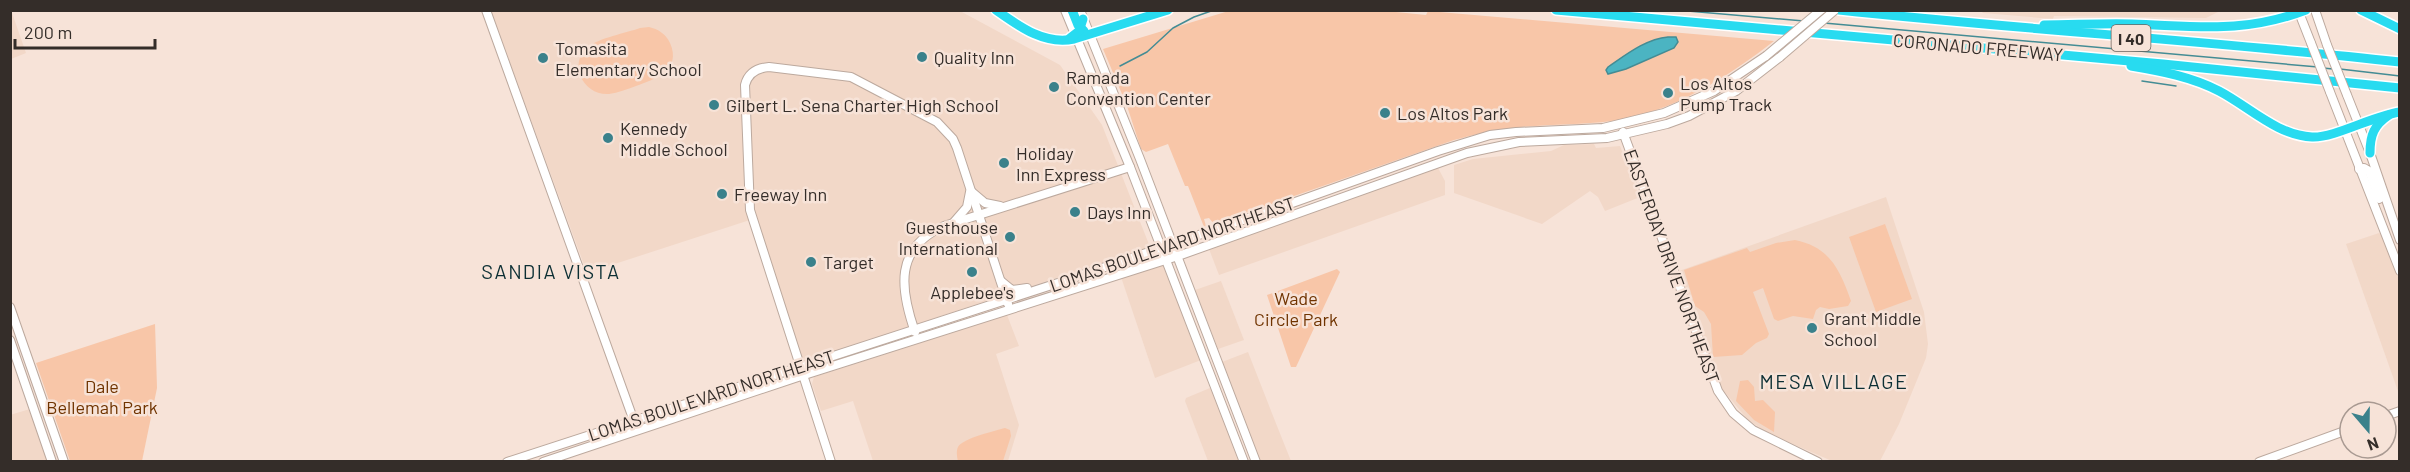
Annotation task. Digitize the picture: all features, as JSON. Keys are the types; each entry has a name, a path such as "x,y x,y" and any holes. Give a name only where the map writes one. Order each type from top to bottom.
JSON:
{"highway":[{"path":"996,10 1025,30 1050,39 1082,36 1168,10"},
{"path":"1072,10 1082,36"},
{"name":"CORONADO FREEWAY","path":"1556,10 2058,54 2400,88"},
{"name":"CORONADO FREEWAY","path":"1837,10 1997,27 2321,53 2400,62"},
{"path":"2276,21 2284,10"},
{"path":"2361,10 2400,29"},
{"path":"1997,27 2129,24 2231,28 2276,21 2301,11"},
{"path":"1081,15 1082,36"},
{"path":"2058,54 2152,70 2199,82 2218,90 2284,130 2300,136 2315,137 2395,113"},
{"path":"2370,153 2371,135 2375,127 2395,113"}],"main road":[{"path":"486,10 637,430"},
{"path":"1065,10 1082,36 1140,159 1256,462"},
{"name":"LOMAS BOULEVARD NORTHEAST","path":"507,462 1061,282 1490,135 1620,125 1684,105 1730,81 1766,56 1821,10"},
{"name":"LOMAS BOULEVARD NORTHEAST","path":"543,462 804,375 1178,256 1467,153 1519,142 1586,140 1625,135 1667,124 1715,103 1754,78 1837,10"},
{"path":"2315,10 2370,153 2391,221"},
{"path":"2301,11 2343,129 2400,271"},
{"path":"1082,36 1107,112 1244,462"},
{"path":"831,462 750,210 745,85 751,74 762,68 772,68 840,74 867,84 930,118 945,129 957,148 1010,310"},
{"path":"1107,112 1117,126 1132,158 1140,159"},
{"name":"EASTERDAY DRIVE NORTHEAST","path":"1620,125 1718,391 1733,412 1753,430 1818,462"},
{"path":"918,339 903,289 907,265 925,239 937,230 978,215 1130,167"},
{"path":"2359,169 2364,168 2369,171 2379,199 2400,240"},
{"path":"970,190 984,202 1007,206"},
{"path":"950,225 965,211 970,190"},
{"path":"1276,221 1276,214 1300,205 1309,198"},
{"path":"998,275 1006,286 1014,290 1045,282 1061,282"},
{"path":"10,307 64,462"},
{"path":"10,340 52,462"},
{"path":"2259,462 2338,433"},
{"path":"1240,451 1251,447"}],"shaded area":[{"path":"10,11 26,53 11,59"},
{"path":"491,11 960,11 1060,65 1102,125 1150,247 802,362 756,218 587,273"},
{"path":"1981,11 2220,11 2206,18 2054,16 2053,19"},
{"path":"1594,144 1596,148 1620,146 1640,197 1605,211 1598,197 1590,191 1542,224 1454,193 1454,165 1473,159 1551,151 1564,145"},
{"path":"1437,166 1445,181 1445,195 1219,275 1209,249"},
{"name":"Grant Middle School","path":"1886,197 1924,312 1928,344 1926,358 1899,424 1880,461 1832,461 1770,434 1748,420 1718,384 1679,271"},
{"path":"2379,233 2383,235 2399,280 2399,394 2346,244"},
{"path":"1163,265 1201,360 1155,378 1121,277"},
{"path":"1221,281 1244,340 1218,349 1195,290"},
{"path":"1007,315 1019,346 996,354 1019,425 1008,461 873,461 853,401 821,411 812,384 814,377"},
{"path":"1248,352 1291,461 1260,461 1222,362"},
{"path":"1210,388 1240,461 1208,461 1185,401 1186,398"},
{"path":"30,409 48,461 11,461 10,415"}],"green space":[{"name":"Los Altos Park","path":"1232,10 1376,10 1426,15 1428,11 1774,41 1738,68 1698,92 1656,110 1612,121 1512,128 1461,138 1214,224 1209,218 1204,219 1206,226 1204,227 1168,144 1146,152 1141,149 1127,106 1103,49"},
{"path":"649,27 661,32 670,43 673,52 672,60 665,72 626,90 609,94 592,90 581,78 579,62 588,47 606,38"},
{"path":"1885,224 1912,299 1876,312 1849,237"},
{"path":"1795,240 1817,248 1832,262 1843,279 1851,301 1848,306 1829,309 1820,307 1816,310 1813,319 1793,316 1778,321 1774,319 1763,288 1753,292 1769,334 1767,338 1756,343 1742,355 1713,357 1711,324 1704,312 1695,306 1684,270 1747,248 1750,252 1776,243"},
{"name":"Wade Circle Park","path":"1337,269 1340,272 1296,367 1291,367 1267,295"},
{"name":"Dale Bellemah Park","path":"155,324 157,388 142,461 70,461 36,363"},
{"path":"1748,380 1754,387 1755,401 1763,400 1775,412 1774,432 1754,420 1736,401 1740,381"},
{"path":"1005,428 1010,430 1011,436 1003,461 958,461 957,450 961,444 980,435"}],"water":[{"path":"1676,37 1678,42 1674,48 1626,69 1608,74 1606,70 1608,67 1630,52 1644,44"}],"waterway":[{"path":"1120,66 1147,52 1173,28 1214,10"},
{"path":"1676,10 1804,21"},
{"path":"1824,23 2318,67"},
{"path":"2323,68 2333,69"},
{"path":"2340,69 2400,76"},
{"path":"2142,81 2176,86"}],"place":[{"name":"Quality Inn","path":"922,57"},
{"name":"Tomasita Elementary School","path":"543,58"},
{"name":"Ramada Convention Center","path":"1054,87"},
{"name":"Los Altos Pump Track","path":"1668,93"},
{"name":"Gilbert L. Sena Charter High School","path":"714,105"},
{"name":"Los Altos Park","path":"1385,113"},
{"name":"Kennedy Middle School","path":"608,138"},
{"name":"Holiday Inn Express","path":"1004,163"},
{"name":"Freeway Inn","path":"722,194"},
{"name":"Days Inn","path":"1075,212"},
{"name":"Guesthouse International","path":"1010,237"},
{"name":"Target","path":"811,262"},
{"name":"Applebee's","path":"972,272"},
{"name":"Grant Middle School","path":"1812,328"}],"district":[{"name":"SANDIA VISTA","path":"551,271"},
{"name":"MESA VILLAGE","path":"1834,381"}]}
